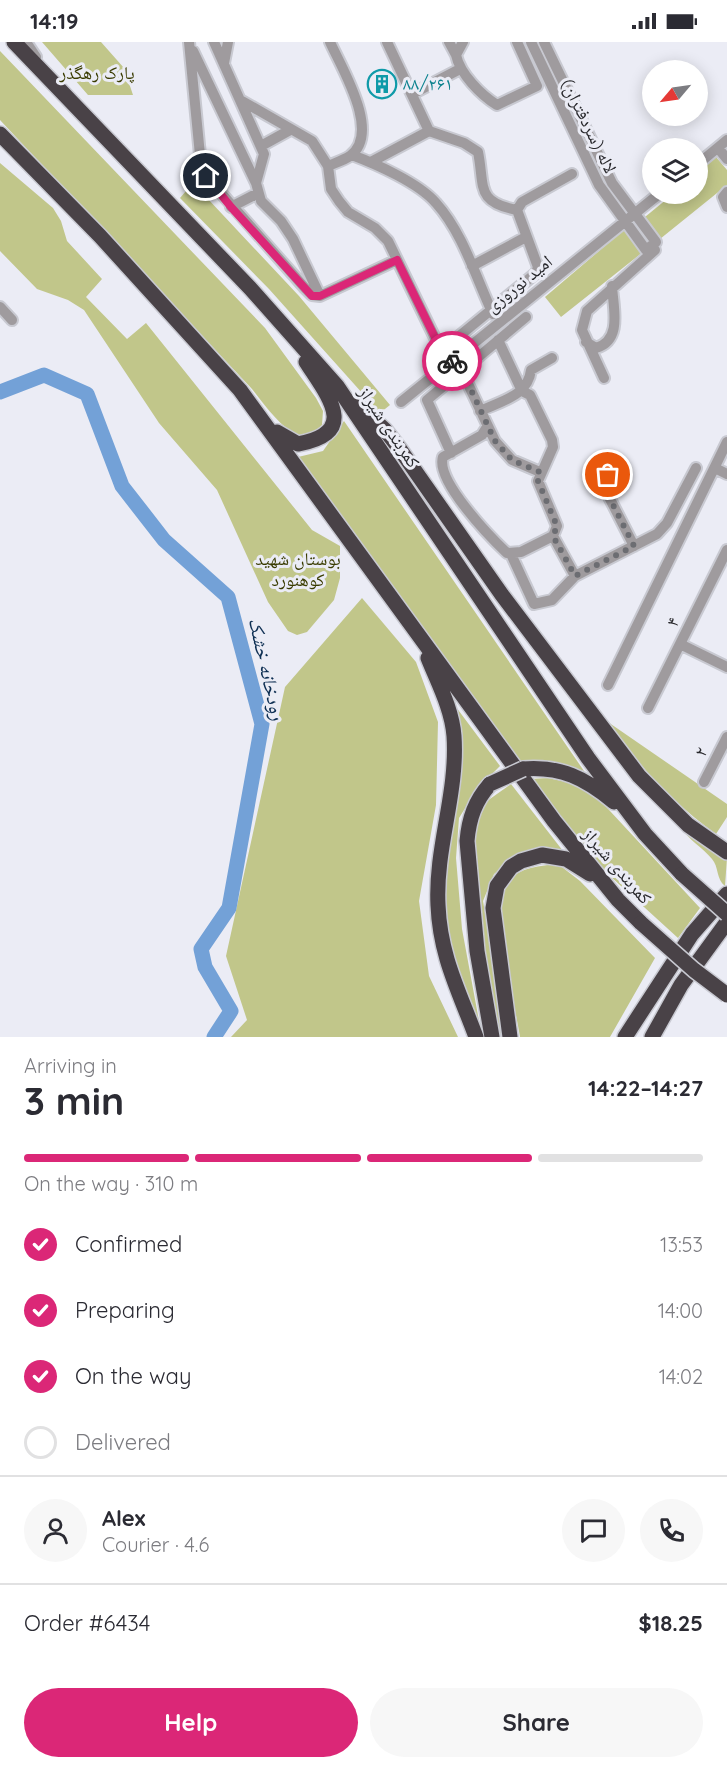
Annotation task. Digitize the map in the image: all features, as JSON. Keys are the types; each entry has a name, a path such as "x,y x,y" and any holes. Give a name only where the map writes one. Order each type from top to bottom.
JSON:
{"highway":[{"name":"کمربندی شیراز","path":"14,42 279,320 338,386 552,706 645,834 682,874 727,914"},
{"name":"کمربندی شیراز","path":"0,134 6,145 100,236 211,356 266,422 508,760 618,900 694,970 727,995"},
{"path":"266,422 285,438 298,444 321,438 334,425 335,412 332,401 279,320"},
{"path":"338,386 385,430 502,595 639,776 688,825 727,852"},
{"path":"416,631 445,699 454,736 452,782 439,864 438,907 442,946 451,979 476,1037"},
{"path":"492,1037 477,951 467,841 468,824 474,808 490,784 523,770 565,772 588,781 613,801 645,834"},
{"path":"510,1037 493,908 493,898 502,876 521,861 533,856 554,855 585,869 618,900"},
{"path":"625,1037 692,934 727,894"},
{"path":"652,1037 681,985 727,922"}],"street":[{"path":"26,42 55,85"},
{"path":"189,42 261,201 281,221 293,239 320,296"},
{"path":"189,42 200,155 206,176 312,296 320,296 397,260"},
{"path":"214,42 264,154 257,188 231,207"},
{"path":"224,63 228,42"},
{"path":"328,166 352,155 360,138 362,122 359,107 330,42"},
{"path":"387,42 429,131 464,143 478,152 480,183 485,196 501,207 518,210"},
{"path":"449,42 460,69 490,101 497,105 537,86 517,42"},
{"path":"456,55 463,42"},
{"name":"لاله (سردفتران)","path":"531,42 599,185 623,222 646,250 656,242 621,197 600,161 544,42"},
{"path":"412,94 460,69"},
{"path":"554,90 565,84"},
{"path":"242,101 312,141 328,166 331,189 339,201 348,212 375,228 388,241 441,351 462,371 495,441 512,460 540,472"},
{"path":"261,146 290,130"},
{"path":"371,162 429,131"},
{"path":"708,156 722,144 727,159"},
{"path":"352,155 371,162 428,195 437,204 472,266 498,322"},
{"path":"441,351 536,273 538,267 518,210 522,202 572,174"},
{"path":"727,192 723,197 727,207"},
{"name":"امید نوروزی","path":"401,402 646,204"},
{"path":"472,266 526,237"},
{"path":"604,378 586,342 582,322 587,311 655,249 653,246"},
{"path":"586,342 596,348 607,342 611,336 615,311 612,286"},
{"path":"0,307 12,320"},
{"path":"451,453 427,400 526,317"},
{"path":"498,340 522,391 530,395 552,440 553,447 540,472 538,481 557,526 553,536 511,554"},
{"path":"480,411 522,391 529,381 531,370 552,358"},
{"path":"487,427 482,435 443,457 441,464 449,485 498,544 511,554 534,604 552,600 575,576 657,534 667,523 696,468"},
{"path":"608,685 727,442"},
{"path":"715,468 727,474"},
{"path":"608,475 609,497 634,546"},
{"path":"553,536 575,576"},
{"name":"۴","path":"648,708 727,550"},
{"path":"680,644 727,667"},
{"name":"۲","path":"704,782 727,737"}],"green space":[{"name":"پارک رهگذر","path":"42,42 101,42 124,68 133,95 88,95"},
{"path":"0,51 265,328 323,411 322,425 311,435 300,437 280,422 252,389 0,120"},
{"path":"716,157 727,170 727,185 708,200 708,164"},
{"name":"بوستان شهید کوهنورد","path":"0,163 53,208 61,221 67,241 102,279 86,297 127,339 146,323 312,530 340,546 340,578 334,600 307,632 297,635 288,631 268,602 217,490 159,423 84,310 68,300 37,289 0,251"},
{"path":"193,183 299,296 390,405 380,413 269,289 180,198"},
{"path":"661,204 703,204 660,239 645,217"},
{"path":"626,228 643,252 561,317 545,297"},
{"path":"344,421 584,771 559,763 522,763 298,457 323,451"},
{"path":"362,598 416,662 438,722 436,805 419,901 429,976 458,1037 231,1037 247,1020 226,956 285,687"},
{"path":"453,703 500,766 477,789 459,818 456,858 462,929 482,1037 453,963 444,910 442,882 444,821"},
{"path":"605,720 727,804 727,817 716,834 684,809 656,782"},
{"path":"548,778 571,783 597,797 700,908 678,938 599,866 530,779"},
{"path":"511,784 563,851 546,849 520,854 494,874 483,901 506,1037 501,1037 477,915 472,847 480,806"},
{"path":"680,827 717,854 727,858 725,886 720,880 712,859"},
{"path":"558,864 580,881 655,958 610,1037 520,1037 502,941 500,903 503,890 512,877 534,867"}],"waterway":[{"name":"رودخانه خشک","path":"0,392 44,375 87,394 122,486 164,540 228,597 262,724 229,908 201,949 205,967 231,1011 214,1037"}],"way so far":[{"path":"452,361 456,358 495,441 512,460 540,472 538,481 554,514 557,526 553,536 556,545 575,576 634,546 609,497 608,475"}],"place":[{"name":"۸۸/۲۶۱","path":"382,84"}],"route":[{"path":"206,176 312,296 320,296 397,260 448,364 452,361"}]}
